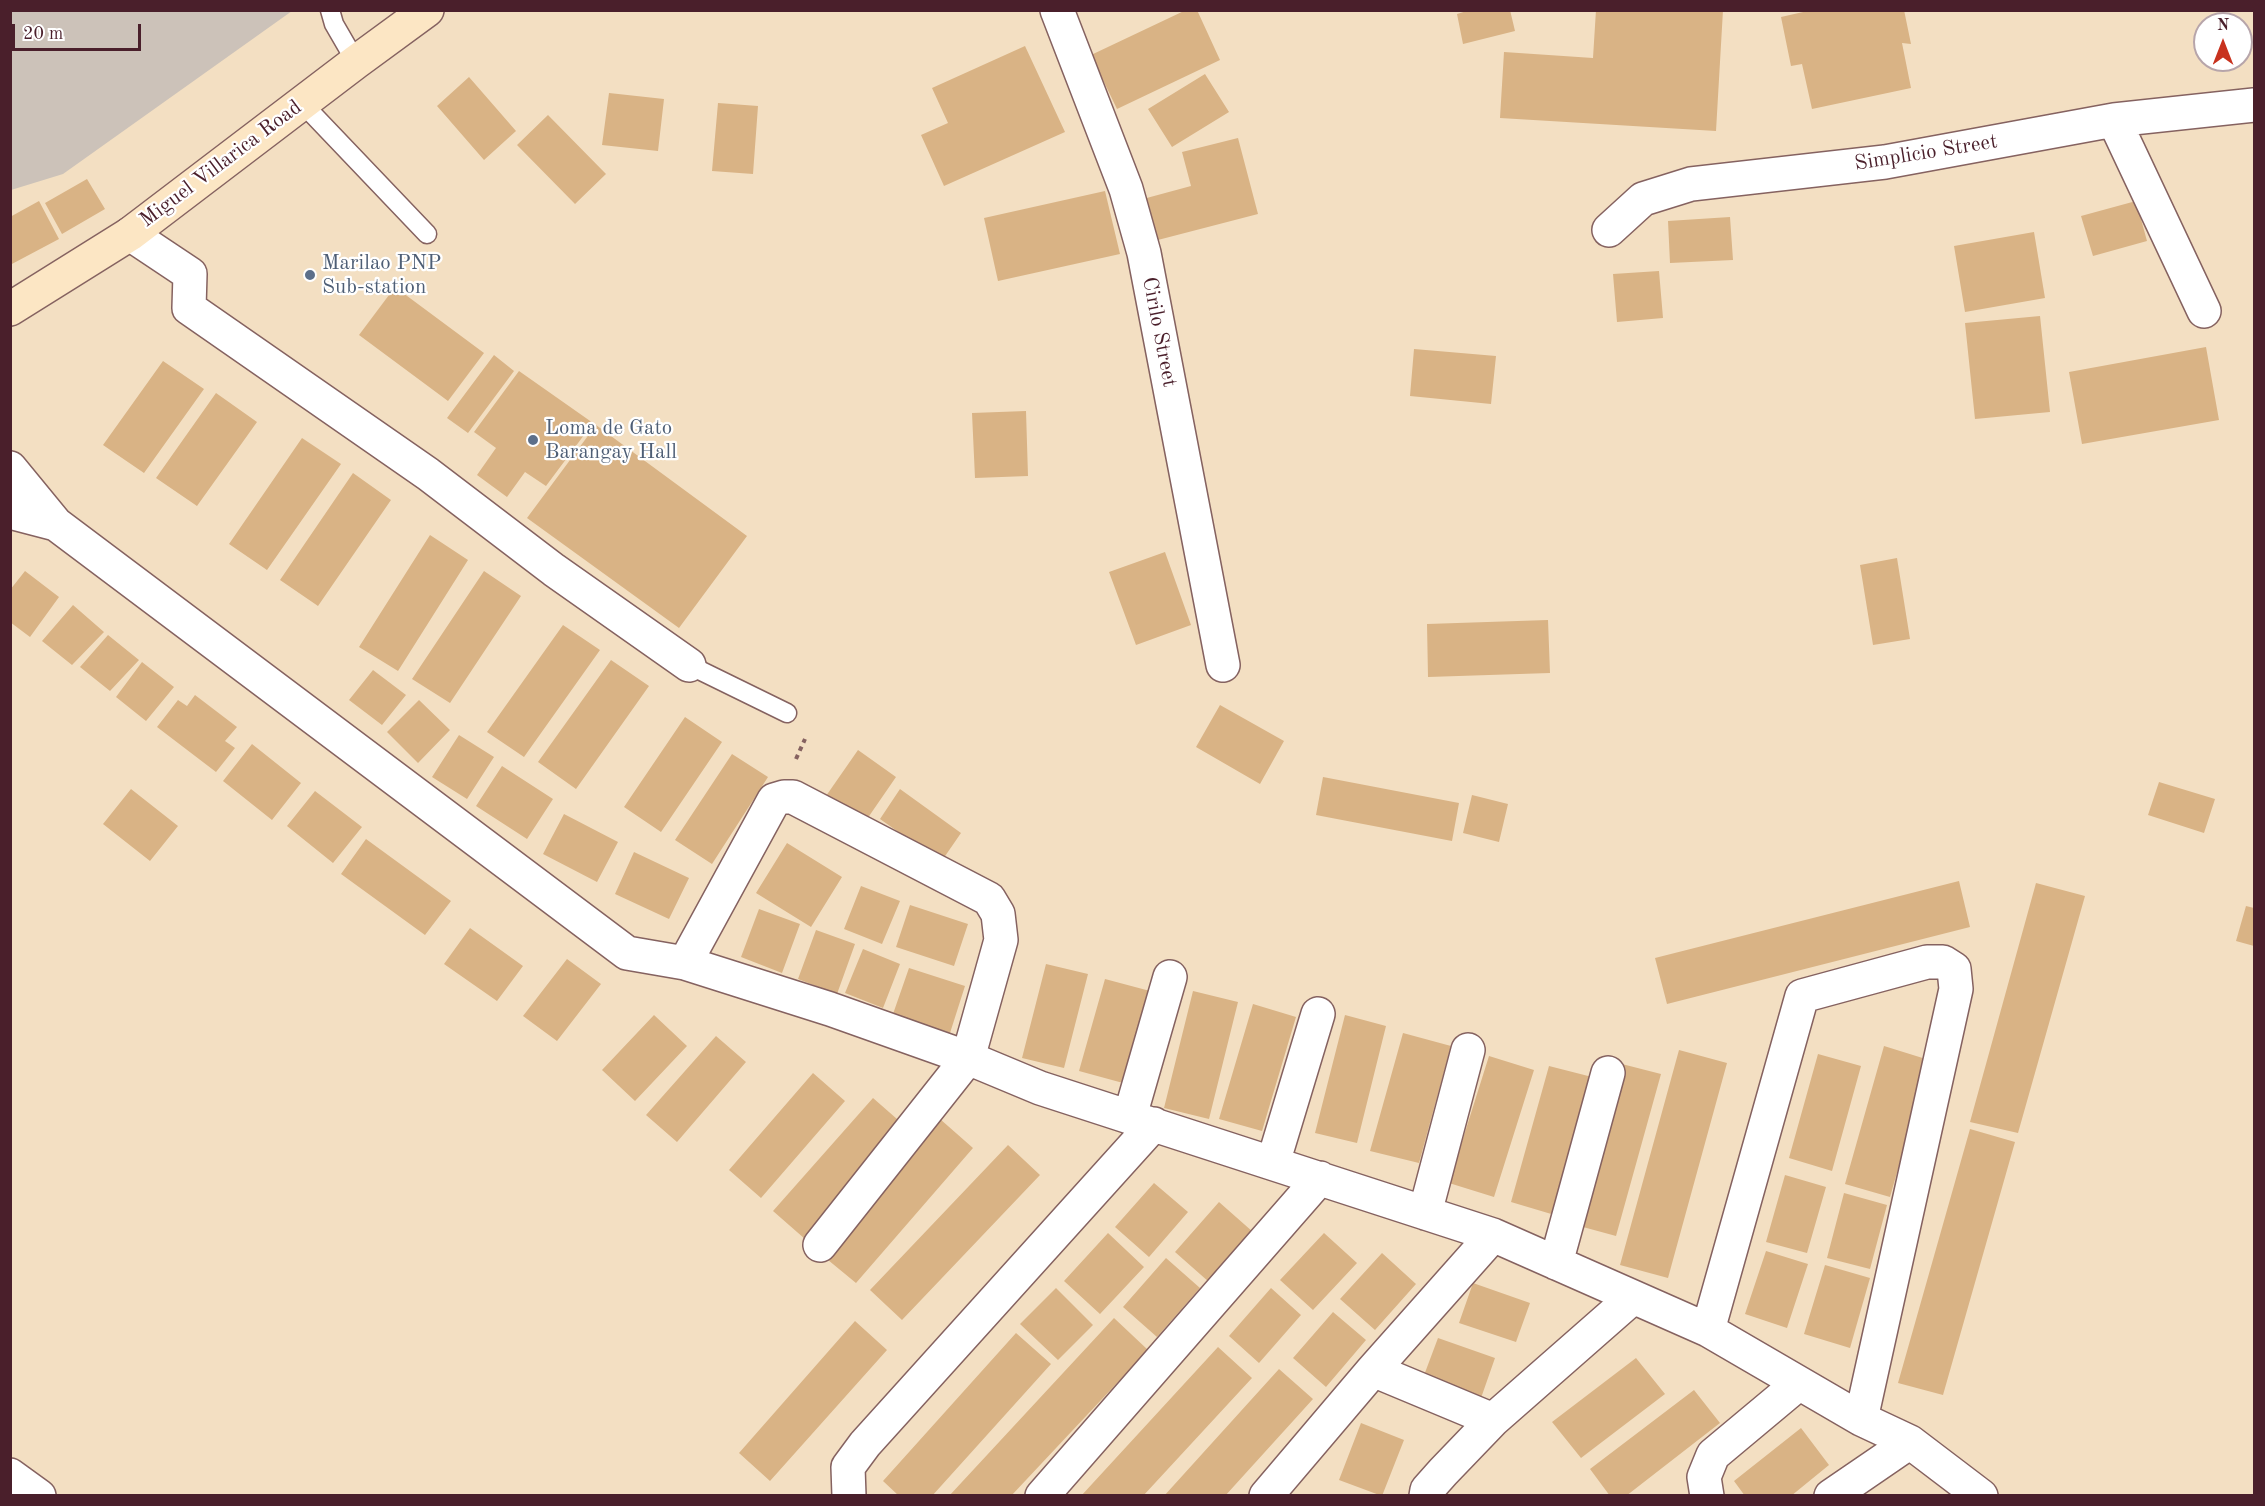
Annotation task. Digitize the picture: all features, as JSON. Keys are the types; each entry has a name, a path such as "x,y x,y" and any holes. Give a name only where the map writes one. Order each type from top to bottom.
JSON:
{"main road":[{"name":"Miguel Villarica Road","path":"10,309 130,234 427,10"}],"street":[{"name":"Cirilo Street","path":"1056,10 1126,189 1144,253 1223,665"},
{"name":"Simplicio Street","path":"1609,230 1643,199 1691,184 1885,162 2114,120 2254,105"},
{"path":"2114,120 2204,311"},
{"path":"130,234 190,274 189,308 428,474 554,570 689,664"},
{"path":"10,468 56,524 627,953 685,963 830,1009 968,1058 1040,1088 1493,1235 1708,1330 1861,1419 1910,1442 1981,1496"},
{"path":"10,512 56,524"},
{"path":"685,963 774,800 793,797 989,899 998,914 1001,940 968,1058 820,1245"},
{"path":"1708,1330 1802,996 1927,962 1943,962 1954,969 1956,988 1861,1419"},
{"path":"849,1496 848,1467 865,1444 1142,1120 1170,977"},
{"path":"1273,1163 1318,1014"},
{"path":"1425,1213 1468,1050"},
{"path":"1556,1263 1608,1073"},
{"path":"1042,1496 1320,1178"},
{"path":"1277,1494 1373,1370 1493,1235"},
{"path":"1426,1496 1427,1490 1493,1420 1632,1298"},
{"path":"1373,1370 1493,1420"},
{"path":"1707,1496 1704,1477 1713,1455 1798,1384"},
{"path":"1831,1496 1910,1442"},
{"path":"10,1475 39,1496"}],"lane":[{"path":"330,10 334,24 356,62"},
{"path":"302,103 427,234"},
{"path":"689,664 787,713"}],"shaded area":[{"path":"11,10 292,11 63,174 11,190"}],"building":[{"path":"1186,10 1197,10 1220,60 1117,109 1091,55"},
{"path":"1470,10 1510,10 1515,31 1463,44 1457,14"},
{"path":"1596,10 1723,10 1716,131 1500,118 1504,52 1593,58"},
{"path":"1812,10 1904,10 1911,44 1902,43 1911,88 1812,109 1802,64 1791,66 1781,17"},
{"path":"1025,46 1065,132 944,186 921,135 948,123 932,88"},
{"path":"1205,74 1229,112 1172,147 1148,109"},
{"path":"469,77 516,131 484,160 437,106"},
{"path":"609,93 664,99 658,151 602,145"},
{"path":"718,103 758,106 753,174 712,171"},
{"path":"548,115 606,174 575,204 517,145"},
{"path":"1238,138 1258,214 1154,241 1143,199 1191,186 1182,152"},
{"path":"87,179 105,209 62,234 45,203"},
{"path":"1105,191 1120,254 998,281 984,218"},
{"path":"39,201 59,239 10,265 10,217"},
{"path":"2136,201 2147,241 2093,256 2081,216"},
{"path":"1730,217 1733,260 1670,263 1668,221"},
{"path":"2034,232 2045,298 1965,312 1954,246"},
{"path":"1659,271 1663,318 1617,322 1613,274"},
{"path":"395,287 484,353 448,401 359,335"},
{"path":"2040,316 2050,412 1975,419 1965,323"},
{"path":"2206,347 2219,420 2082,444 2069,372"},
{"path":"1414,349 1496,356 1491,404 1410,396"},
{"path":"494,355 514,371 468,433 447,418"},
{"path":"163,361 204,389 144,473 103,445"},
{"name":"Loma de Gato Barangay Hall","path":"519,371 593,423 546,486 525,472 507,497 477,475 496,448 474,432"},
{"path":"216,393 257,422 197,506 156,478"},
{"path":"1026,411 1028,476 975,478 972,413"},
{"path":"596,425 747,536 679,628 527,518"},
{"path":"302,438 341,464 267,570 229,544"},
{"path":"353,473 391,500 318,606 280,580"},
{"path":"430,535 468,560 398,671 359,647"},
{"path":"1165,552 1191,625 1136,645 1109,572"},
{"path":"1897,558 1910,639 1873,645 1860,565"},
{"path":"25,571 59,597 30,637 10,622 10,590"},
{"path":"484,571 521,596 450,703 412,679"},
{"path":"73,605 104,632 72,665 42,641"},
{"path":"1548,620 1550,673 1428,677 1427,624"},
{"path":"563,625 600,650 524,757 487,732"},
{"path":"108,635 139,660 110,691 80,667"},
{"path":"611,660 649,686 576,789 538,762"},
{"path":"142,662 174,687 146,721 116,697"},
{"path":"373,670 406,695 382,725 349,700"},
{"path":"195,695 237,727 225,741 235,748 216,772 157,727 178,700 187,706"},
{"path":"419,700 450,730 418,763 387,732"},
{"path":"1220,705 1284,741 1260,784 1196,747"},
{"path":"685,717 722,742 661,832 624,807"},
{"path":"459,735 494,757 467,799 432,777"},
{"path":"252,744 301,783 272,820 223,781"},
{"path":"858,750 896,777 865,822 826,796"},
{"path":"732,754 768,777 712,864 675,840"},
{"path":"502,766 553,799 527,839 476,806"},
{"path":"1323,777 1459,803 1452,841 1316,815"},
{"path":"2159,782 2215,799 2204,833 2148,815"},
{"path":"131,789 178,826 150,861 103,824"},
{"path":"900,789 961,833 941,862 880,819"},
{"path":"315,791 362,827 333,863 287,826"},
{"path":"1472,795 1508,804 1499,842 1463,833"},
{"path":"564,814 618,842 597,882 543,854"},
{"path":"366,839 451,901 425,935 341,874"},
{"path":"787,843 842,877 811,927 756,893"},
{"path":"634,852 689,878 669,919 615,894"},
{"path":"1959,881 1970,927 1667,1004 1655,958"},
{"path":"2036,883 2085,896 2018,1133 1970,1122"},
{"path":"861,886 900,901 882,944 844,929"},
{"path":"910,905 968,924 954,966 896,947"},
{"path":"2246,906 2254,908 2254,946 2236,941"},
{"path":"759,909 800,924 782,973 741,957"},
{"path":"470,928 523,966 497,1001 444,964"},
{"path":"816,930 855,944 837,994 798,979"},
{"path":"863,949 900,964 883,1008 845,993"},
{"path":"567,959 601,984 557,1041 523,1016"},
{"path":"1046,964 1088,974 1064,1068 1022,1058"},
{"path":"909,968 965,986 950,1033 893,1014"},
{"path":"1105,979 1150,991 1123,1083 1079,1071"},
{"path":"1193,991 1238,1002 1209,1119 1164,1108"},
{"path":"1253,1004 1296,1017 1262,1131 1219,1119"},
{"path":"654,1015 687,1046 635,1101 602,1070"},
{"path":"1345,1015 1386,1026 1357,1143 1315,1133"},
{"path":"1403,1033 1451,1046 1419,1163 1370,1151"},
{"path":"716,1036 746,1062 677,1142 646,1115"},
{"path":"1884,1046 1929,1060 1890,1197 1845,1184"},
{"path":"1679,1050 1727,1063 1668,1278 1620,1265"},
{"path":"1818,1054 1861,1066 1832,1171 1789,1158"},
{"path":"1489,1056 1534,1070 1494,1197 1449,1183"},
{"path":"1618,1063 1661,1074 1616,1236 1572,1224"},
{"path":"1549,1066 1596,1078 1558,1216 1511,1202"},
{"path":"813,1073 845,1101 761,1198 729,1170"},
{"path":"873,1098 905,1126 805,1239 773,1211"},
{"path":"940,1119 973,1148 856,1283 822,1255"},
{"path":"1970,1129 2015,1142 1943,1395 1898,1383"},
{"path":"1008,1145 1040,1175 902,1320 870,1290"},
{"path":"1785,1175 1826,1187 1807,1253 1766,1242"},
{"path":"1154,1183 1188,1212 1149,1257 1115,1227"},
{"path":"1844,1193 1887,1205 1870,1269 1827,1258"},
{"path":"1219,1202 1253,1232 1209,1282 1175,1252"},
{"path":"1108,1233 1144,1267 1100,1314 1064,1281"},
{"path":"1324,1233 1357,1263 1313,1310 1280,1280"},
{"path":"1766,1251 1808,1264 1787,1328 1745,1314"},
{"path":"1382,1253 1416,1284 1375,1330 1340,1299"},
{"path":"1166,1258 1200,1288 1157,1337 1123,1307"},
{"path":"1825,1265 1870,1278 1850,1348 1804,1334"},
{"path":"1473,1283 1530,1303 1516,1342 1459,1323"},
{"path":"1056,1288 1093,1325 1058,1360 1020,1324"},
{"path":"1271,1288 1301,1315 1259,1363 1229,1336"},
{"path":"1333,1312 1366,1340 1326,1387 1293,1358"},
{"path":"1114,1318 1148,1350 1011,1496 949,1496"},
{"path":"855,1321 887,1350 770,1481 739,1453"},
{"path":"1016,1333 1051,1364 932,1496 899,1496 883,1481"},
{"path":"1438,1338 1495,1358 1481,1398 1423,1378"},
{"path":"1218,1347 1252,1378 1143,1496 1081,1496"},
{"path":"1636,1358 1665,1394 1581,1458 1552,1422"},
{"path":"1279,1369 1313,1399 1225,1496 1164,1496"},
{"path":"1694,1390 1720,1423 1626,1496 1610,1496 1590,1469"},
{"path":"1361,1423 1404,1440 1382,1496 1339,1480"},
{"path":"1801,1428 1829,1465 1791,1496 1745,1496 1734,1481"}],"place":[{"name":"Marilao PNP Sub-station","path":"310,275"},
{"name":"Loma de Gato Barangay Hall","path":"533,440"}]}
